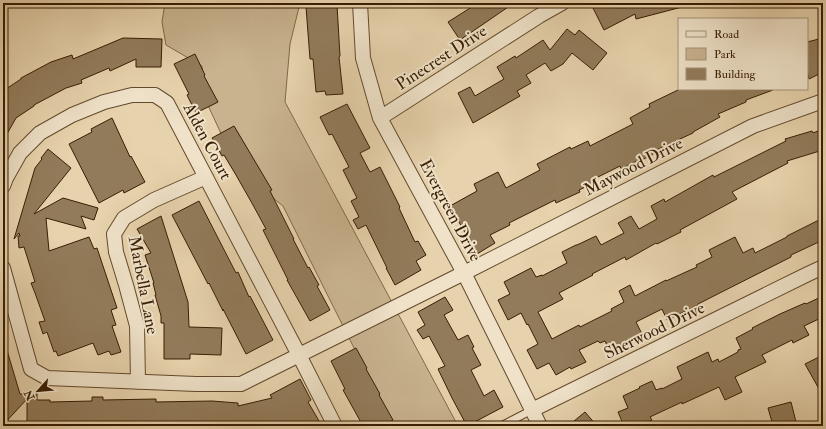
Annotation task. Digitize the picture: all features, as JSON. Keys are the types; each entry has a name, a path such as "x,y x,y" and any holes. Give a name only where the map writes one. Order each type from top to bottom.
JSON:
{"street":[{"name":"Evergreen Drive","path":"360,3 363,58 380,118 464,273 540,426"},
{"name":"Pinecrest Drive","path":"380,118 539,16 562,3"},
{"name":"Alden Court","path":"3,186 20,153 40,134 72,115 104,102 132,95 156,95 167,103 335,426"},
{"name":"Maywood Drive","path":"464,273 753,126 823,101"},
{"name":"Marbella Lane","path":"138,382 137,326 116,252 114,234 124,218 154,200 206,177"},
{"name":"Sherwood Drive","path":"532,410 823,267"},
{"path":"3,268 31,369 47,378 196,384 241,384 464,273"}],"lane":[{"name":"Sherwood Drive","path":"501,426 532,410"}],"green space":[{"path":"165,3 300,3 290,44 285,102 458,426 393,426 283,206 238,170 205,99 202,66 166,45 162,22"}],"building":[{"path":"478,3 514,3 460,40 448,22"},
{"path":"598,3 682,3 682,7 636,19 635,14 604,30 592,6"},
{"path":"337,5 339,57 343,94 326,95 325,91 316,92 313,59 310,59 306,7"},
{"path":"567,29 575,35 579,30 607,53 593,70 572,53 563,64 551,71 545,63 526,75 531,83 517,91 520,96 473,123 458,93 470,87 475,96 504,79 497,67 515,56 516,58 543,40 550,50"},
{"path":"123,38 162,39 161,67 136,67 136,59 110,71 109,68 81,80 82,83 66,88 34,105 16,118 3,141 3,91 21,78 51,62 72,55 73,59"},
{"path":"823,38 823,72 809,79 808,74 808,42"},
{"path":"195,54 205,75 204,76 218,102 196,113 187,95 189,94 174,64"},
{"path":"678,90 773,90 746,100 746,102 718,114 720,117 693,133 654,151 655,153 642,160 641,159 621,169 620,166 594,179 596,182 579,190 580,192 556,203 555,200 509,223 510,225 490,235 495,243 477,254 450,206 477,191 474,184 498,172 506,188 540,170 537,164 570,147 571,149 588,141 590,146 633,124 630,118 650,107 649,104"},
{"path":"347,104 370,148 360,153 370,172 380,167 400,207 399,208 415,242 418,241 426,255 416,261 421,270 395,285 366,225 358,229 353,220 359,217 351,201 357,198 343,170 349,167 332,134 329,135 320,117"},
{"path":"112,118 130,157 131,156 145,182 124,193 123,190 99,203 69,144 92,132 91,129"},
{"path":"234,126 272,190 270,191 293,239 308,268 309,267 319,285 317,286 330,310 310,321 287,280 263,230 266,229 236,175 224,155 222,156 212,138"},
{"path":"823,129 823,150 787,161 788,163 732,192 737,199 680,230 681,232 657,244 656,243 626,260 625,257 592,274 593,275 559,293 563,299 538,312 552,339 579,325 580,327 612,311 611,309 624,302 619,291 630,285 635,296 666,280 697,267 696,265 712,257 709,250 735,237 743,253 753,248 755,253 823,218 823,240 791,255 791,257 667,320 662,309 636,322 642,334 609,350 605,341 600,343 598,341 579,350 586,362 571,369 570,367 556,375 549,363 537,369 527,350 538,344 528,324 527,325 521,313 508,320 498,300 510,294 504,282 531,268 536,277 542,276 567,263 562,252 596,236 601,245 624,233 618,223 631,216 639,229 657,219 651,206 664,199 665,202 713,175 714,177 786,141 785,139 812,131 813,133"},
{"path":"48,149 71,168 34,214 63,198 98,208 94,220 81,216 86,229 46,218 49,251 89,237 94,249 97,248 117,308 111,310 116,325 112,326 121,352 111,355 109,351 98,355 93,343 58,356 56,351 54,352 47,332 43,334 39,322 45,321 31,283 35,282 24,247 19,248 19,233 14,239 35,168"},
{"path":"199,201 273,340 246,354 172,215"},
{"path":"161,216 188,302 189,327 222,328 221,355 190,354 190,359 164,359 164,323 161,323 161,316 155,295 154,283 145,255 151,253 137,229"},
{"path":"823,296 823,317 804,326 809,335 793,343 792,340 762,355 766,362 735,377 742,392 725,400 719,387 650,417 652,420 640,426 624,426 618,412 628,408 623,396 652,381 656,390 662,389 682,379 677,367 708,352 712,362 718,359 719,362 741,349 736,338 780,314"},
{"path":"445,297 453,310 444,315 458,340 468,335 474,347 472,348 481,365 471,370 484,396 494,390 503,407 467,426 438,369 445,366 429,336 423,339 417,330 425,325 418,312"},
{"path":"3,347 6,347 20,394 37,393 37,400 50,400 50,402 92,401 92,397 103,397 103,400 156,399 156,402 212,401 238,403 238,406 272,398 270,395 300,379 311,400 308,402 322,426 27,426 27,399 3,425"},
{"path":"356,348 393,420 383,426 363,426 343,390 345,389 331,361"},
{"path":"823,355 823,396 805,364"},
{"path":"791,402 797,426 775,426 774,421 772,422 768,408"},
{"path":"585,412 597,426 568,426"}]}
